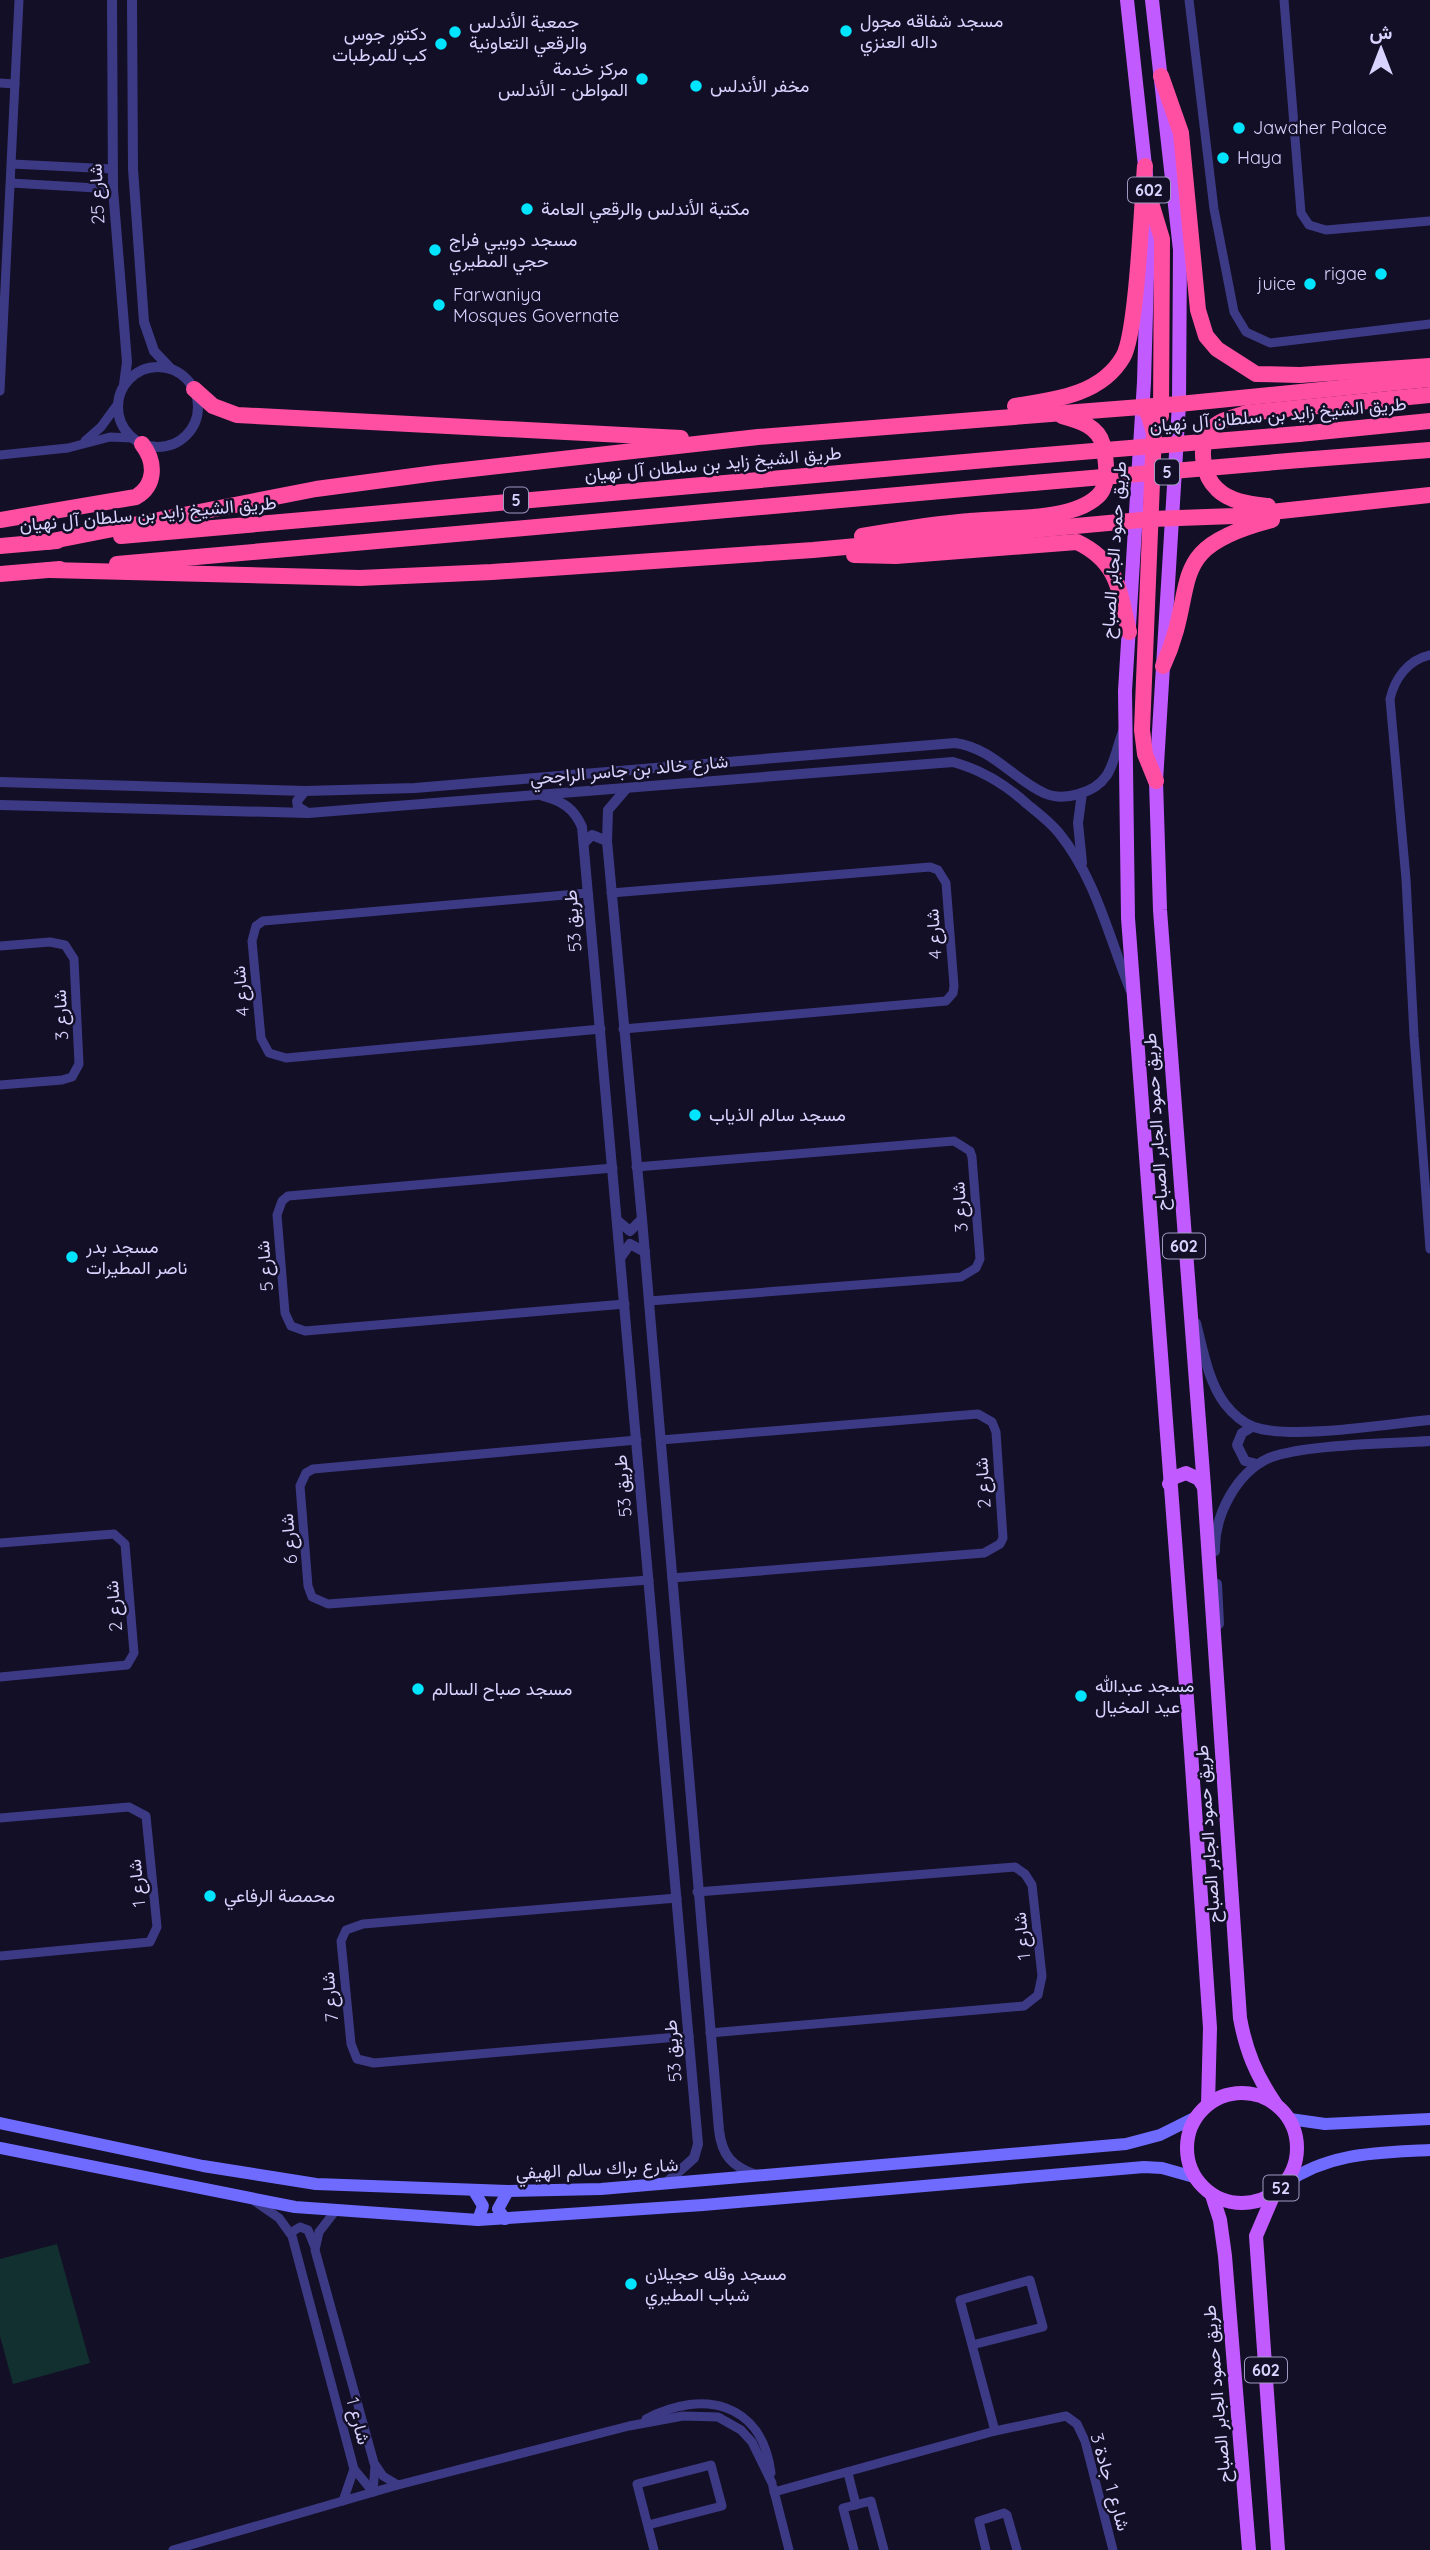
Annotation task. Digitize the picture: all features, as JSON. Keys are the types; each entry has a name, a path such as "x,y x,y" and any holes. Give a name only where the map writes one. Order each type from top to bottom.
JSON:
{"highway":[{"path":"1161,76 1181,133 1198,310 1206,336 1217,349 1256,374 1300,375 1430,366"},
{"path":"898,425 1063,398 1090,388 1111,372 1124,356 1130,327 1145,166"},
{"path":"1149,196 1162,239 1161,498 1171,517"},
{"path":"47,542 316,489 436,472 732,440 1178,404 1430,379"},
{"path":"194,389 218,409 237,415 732,440"},
{"path":"1298,509 1238,502 1217,490 1207,475 1203,454 1209,433 1224,420 1247,413 1430,395"},
{"path":"1142,407 1148,413 1154,433 1144,519 1142,707 1145,754 1156,781"},
{"path":"813,550 887,531 1059,513 1083,508 1101,494 1107,463 1101,437 1086,423 1053,413"},
{"name":"طريق الشيخ زايد بن سلطان آل نهيان","path":"0,546 1430,421"},
{"path":"0,520 136,497 149,485 152,473 151,459 137,441"},
{"name":"5","path":"0,575 1430,450"},
{"path":"50,570 360,578 813,550 1144,519 1234,516 1430,495"},
{"path":"1163,666 1174,640 1190,568 1205,547 1241,528 1322,507"},
{"path":"813,550 896,556 1077,542 1100,555 1111,566 1129,632"}],"main road":[{"name":"602","path":"1125,0 1149,196 1142,407"},
{"name":"602","path":"1152,0 1161,76"},
{"path":"1157,46 1158,0"},
{"name":"طريق حمود الجابر الصباح","path":"1161,76 1180,250 1178,404 1156,781 1160,910 1187,1287 1205,1487 1240,2018 1246,2050 1258,2078 1275,2103"},
{"name":"طريق حمود الجابر الصباح","path":"1144,519 1129,632 1125,725 1128,918 1210,2028 1208,2104"},
{"path":"1169,1484 1179,1474 1186,1473 1199,1479 1205,1487"},
{"path":"1212,2195 1194,2176 1187,2157 1188,2136 1196,2117 1208,2104 1224,2095 1241,2092 1259,2095 1275,2103 1290,2119 1325,2124 1430,2119"},
{"name":"شارع براك سالم الهيفي","path":"0,2123 164,2158 316,2184 508,2192 666,2183 1147,2140 1196,2117"},
{"name":"52","path":"1212,2195 1243,2204 1274,2194 1286,2183 1298,2151 1290,2119"},
{"path":"0,2148 295,2207 478,2220 1144,2167 1162,2168 1194,2176"},
{"path":"118,2172 126,2162 124,2150"},
{"path":"1286,2183 1318,2164 1352,2155 1430,2150"},
{"path":"1022,2178 1028,2170 1025,2152"},
{"path":"158,2180 156,2168 164,2158"},
{"path":"474,2191 483,2206 478,2220"},
{"path":"505,2219 498,2209 508,2192"},
{"name":"602","path":"1274,2194 1256,2236 1278,2550"},
{"name":"طريق حمود الجابر الصباح","path":"1212,2195 1220,2220 1225,2256 1249,2550"}],"street":[{"path":"0,391 3,250 11,183 19,0"},
{"name":"شارع 25","path":"112,0 113,189 127,356 124,385"},
{"path":"0,455 68,448 110,437 170,446 187,435 198,410 194,389 186,378 171,369 149,340 143,313 133,169 132,0"},
{"path":"1189,0 1214,209 1234,312 1247,332 1270,343 1430,324"},
{"path":"1284,0 1301,213 1309,225 1326,230 1430,221"},
{"path":"0,83 15,84"},
{"path":"12,164 113,169"},
{"path":"11,183 113,189"},
{"path":"84,442 101,427 117,405 124,385 146,369 171,369"},
{"path":"117,405 122,426 137,441"},
{"path":"1430,655 1421,657 1399,675 1390,699 1406,880 1413,1036 1430,1249"},
{"path":"1082,866 1078,823 1082,793 1106,777 1125,725"},
{"name":"شارع خالد بن جاسر الراجحي","path":"0,783 63,782 305,791 415,788 867,748 955,743 972,745 1043,792 1059,796 1082,793"},
{"path":"864,769 872,766 877,757 876,753 867,748"},
{"name":"شارع خالد بن جاسر الراجحي","path":"0,802 308,813 953,762 976,769 1006,785 1058,831 1082,866 1102,908 1115,953 1133,995"},
{"path":"63,782 58,795 64,804"},
{"path":"0,783 6,792 0,802"},
{"path":"626,789 608,810 607,841 645,1252 688,1788 719,2130 724,2155 737,2167 756,2175"},
{"path":"305,791 297,802 298,807 308,813"},
{"name":"طريق 53","path":"543,796 561,801 577,815 584,843 618,1221 697,2129 694,2158 666,2183"},
{"path":"584,843 592,835 607,841"},
{"name":"شارع 4","path":"611,893 930,867 938,870 946,883 954,986 953,993 946,1001 623,1029"},
{"name":"شارع 4","path":"588,893 262,921 253,933 261,1038 269,1053 286,1058 601,1030"},
{"name":"شارع 3","path":"0,946 50,942 65,945 74,958 79,1064 72,1076 62,1080 0,1085"},
{"name":"شارع 3","path":"636,1167 954,1141 970,1151 972,1157 980,1259 976,1268 961,1277 649,1301"},
{"name":"شارع 5","path":"613,1168 288,1196 282,1201 277,1215 285,1313 291,1326 304,1331 625,1304"},
{"path":"618,1221 630,1231 642,1219"},
{"path":"621,1257 630,1244 645,1252"},
{"path":"1187,1287 1214,1384 1232,1411 1252,1427 1297,1432 1430,1420"},
{"name":"شارع 2","path":"661,1440 978,1414 992,1422 996,1432 1003,1538 994,1549 984,1553 672,1577"},
{"path":"1252,1427 1242,1433 1237,1445 1241,1457 1257,1464"},
{"name":"شارع 6","path":"637,1440 313,1469 302,1479 300,1486 308,1586 312,1597 328,1604 649,1580"},
{"path":"1215,1669 1219,1609 1215,1531 1232,1493 1257,1464 1288,1453 1430,1440"},
{"name":"شارع 2","path":"0,1543 114,1534 125,1544 134,1653 127,1665 0,1677"},
{"path":"668,1791 679,1795 688,1788"},
{"name":"شارع 1","path":"0,1818 129,1807 146,1816 157,1927 150,1942 0,1955"},
{"path":"671,1821 681,1814 691,1820"},
{"name":"شارع 1","path":"698,1892 1015,1867 1025,1874 1032,1885 1042,1976 1038,1995 1024,2006 710,2033"},
{"name":"شارع 7","path":"677,1898 363,1924 346,1930 341,1941 351,2044 357,2059 374,2063 690,2036"},
{"path":"697,2129 708,2134 719,2130"},
{"name":"شارع 1","path":"249,2197 279,2218 290,2233 354,2469 373,2492"},
{"path":"315,2250 319,2232 336,2210"},
{"path":"290,2233 300,2227 308,2230 315,2250"},
{"name":"شارع 1","path":"315,2250 374,2463 373,2492"},
{"path":"972,2345 1043,2327 1030,2280 960,2300 972,2345 995,2431"},
{"path":"164,2550 398,2485 639,2424 696,2414 718,2417 746,2435 773,2487 789,2550"},
{"name":"شارع 1 جادة 3","path":"773,2487 848,2473 995,2431 1066,2416 1077,2424 1085,2441 1113,2550"},
{"name":"شارع 1","path":"374,2463 383,2476 398,2485"},
{"path":"648,2525 722,2506 711,2465 637,2484 654,2550"},
{"name":"شارع 1","path":"344,2501 354,2469"},
{"path":"848,2473 856,2505"},
{"path":"854,2550 843,2508 871,2501 884,2550"},
{"path":"986,2550 979,2521 1004,2513 1007,2515 1017,2550"},
{"path":"173,2550 183,2546"}],"green space":[{"path":"57,2244 90,2363 13,2384 0,2336 0,2259"}],"place":[{"name":"مسجد شفاقه مجول داله العنزي","path":"846,31"},
{"name":"جمعية الأندلس والرقعي التعاونية","path":"455,32"},
{"name":"دكتور جوس كب للمرطبات","path":"441,44"},
{"name":"مركز خدمة المواطن - الأندلس","path":"642,79"},
{"name":"مخفر الأندلس","path":"696,86"},
{"name":"Jawaher Palace","path":"1239,128"},
{"name":"Haya","path":"1223,158"},
{"name":"مكتبة الأندلس والرقعي العامة","path":"527,209"},
{"name":"مسجد دويبي فراج حجي المطيري","path":"435,250"},
{"name":"rigae","path":"1381,274"},
{"name":"juice","path":"1310,284"},
{"name":"Farwaniya Mosques Governate","path":"439,305"},
{"name":"مسجد سالم الذياب","path":"695,1115"},
{"name":"مسجد بدر ناصر المطيرات","path":"72,1257"},
{"name":"مسجد صباح السالم","path":"418,1689"},
{"name":"مسجد عبدالله عيد المخيال","path":"1081,1696"},
{"name":"محمصة الرفاعي","path":"210,1896"},
{"name":"مسجد وقله حجيلان شباب المطيري","path":"631,2284"}]}
